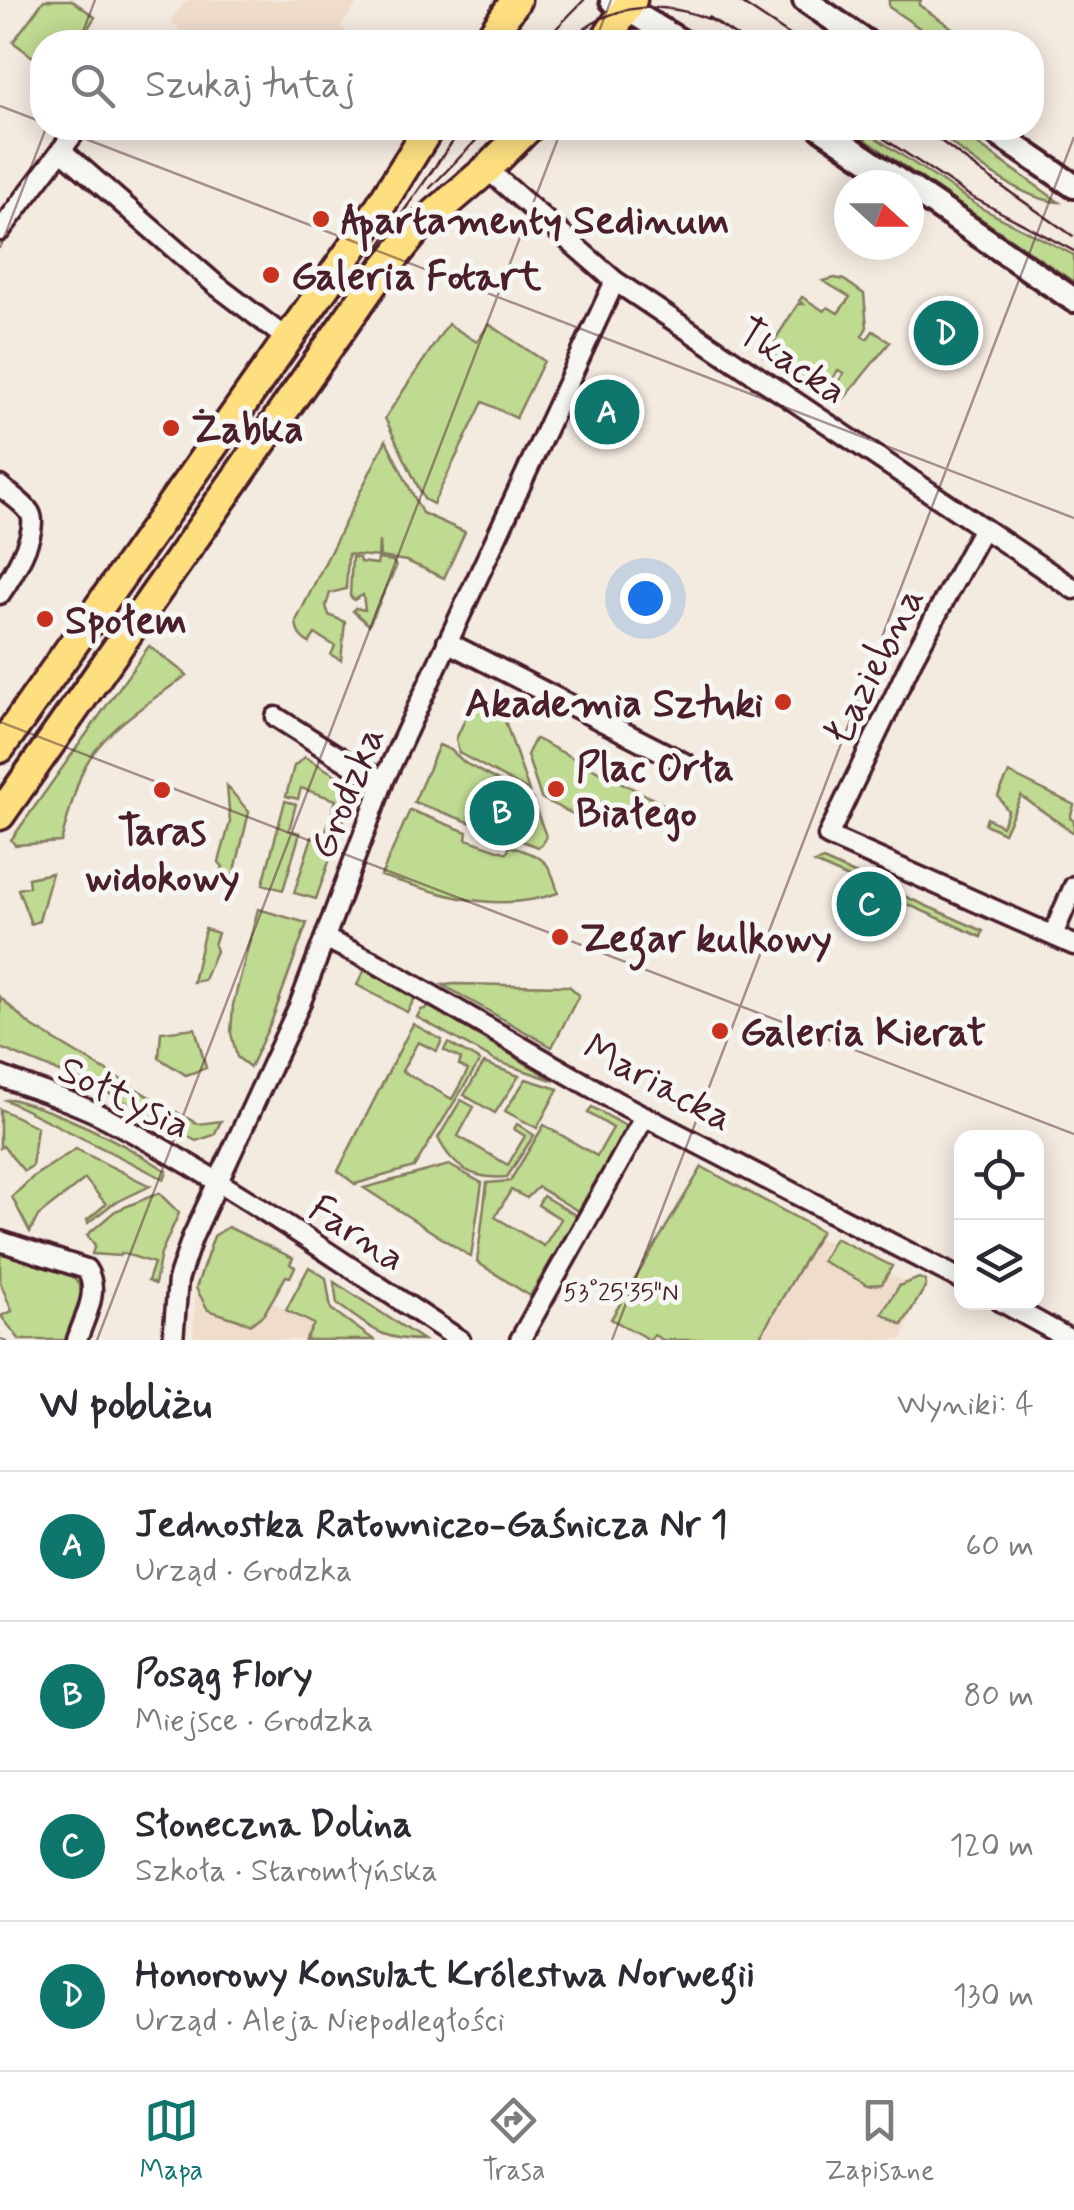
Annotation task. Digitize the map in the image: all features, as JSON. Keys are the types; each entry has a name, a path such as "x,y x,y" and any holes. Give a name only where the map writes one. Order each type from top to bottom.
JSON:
{"main road":[{"path":"495,30 516,0"},
{"path":"610,30 622,3"},
{"path":"0,748 367,227 421,140"},
{"path":"0,815 374,282 418,228 516,140"}],"street":[{"path":"808,0 849,30"},
{"path":"622,3 664,30"},
{"path":"0,231 69,140"},
{"path":"839,140 883,170"},
{"path":"1007,140 1074,186"},
{"path":"61,150 216,285 288,339"},
{"name":"Tkacka","path":"487,169 615,281 1074,589"},
{"path":"924,198 1074,300"},
{"name":"Grodzka","path":"173,1340 180,1269 272,1070 326,940 384,780 615,281"},
{"path":"0,486 26,509 32,526 19,564 0,594"},
{"name":"Łaziebna","path":"984,528 914,654 828,836 1053,935"},
{"path":"447,642 686,764"},
{"path":"276,717 358,769 384,780"},
{"path":"1074,886 1053,935 1074,945"},
{"name":"Mariacka","path":"326,940 376,963 645,1116 954,1276"},
{"name":"Sołtysia","path":"0,1076 107,1118 217,1183"},
{"path":"520,1340 645,1116"},
{"name":"Farna","path":"217,1183 460,1340"},
{"path":"0,1241 86,1269 93,1292 76,1340"},
{"path":"1017,1310 1071,1340"}],"shaded area":[{"path":"187,0 349,0 356,5 340,27 344,30 179,30 171,20"},
{"path":"738,1196 923,1291 902,1340 650,1340"},
{"path":"202,1266 339,1340 193,1340 196,1288"}],"green space":[{"path":"44,0 72,0 95,17 88,28 91,30 30,30 30,55 13,42"},
{"path":"889,0 921,0 919,5 955,30 923,30 889,7"},
{"path":"866,140 879,140 924,170 910,170"},
{"path":"948,140 972,140 1059,202 1027,193 975,162"},
{"path":"924,170 981,208 1074,255 1074,282 924,180"},
{"path":"835,278 864,294 867,327 862,336 867,339 873,331 890,342 838,406 827,400 844,373 838,370 821,396 764,357 798,304 803,304 799,301 802,297 824,311 828,307 838,313 850,297 823,281"},
{"path":"448,324 477,342 489,324 544,361 516,418 483,402 433,504 424,499 385,418"},
{"path":"386,440 422,513 465,532 444,578 407,561 380,557 379,541 378,557 348,554 346,589 330,593 326,606 329,615 345,622 341,660 331,655 335,646 315,634 309,643 303,639 296,621"},
{"path":"352,557 377,564 378,559 393,561 396,567 369,625 353,611 365,610 363,595 354,600 350,596"},
{"path":"149,646 187,675 113,731 89,759 61,842 15,845 11,840"},
{"path":"472,704 505,721 529,791 459,753 456,739"},
{"path":"535,739 669,807 607,831 541,798 527,755"},
{"path":"439,745 532,799 546,836 542,845 538,847 414,802"},
{"path":"305,757 349,783 354,790 316,899 294,893 312,837 323,840 336,800 301,788 298,799 286,796 294,766"},
{"path":"1009,773 1074,805 1070,818 1074,821 1074,833 1021,796 1004,833 985,824 987,818 1002,826 1008,811 998,796"},
{"path":"227,786 249,812 234,875 221,872 219,862 230,822"},
{"path":"285,801 296,804 289,830 300,833 283,890 263,884"},
{"path":"410,810 467,832 466,839 507,853 510,846 543,860 558,893 512,902 469,900 381,876"},
{"path":"823,860 983,931 981,937 815,863"},
{"path":"52,873 39,921 31,924 18,889 29,886 28,878"},
{"path":"258,909 307,923 272,1020 250,1067 237,1057 231,1033 233,1005"},
{"path":"205,929 218,933 216,951 204,980 193,982"},
{"path":"365,969 415,998 407,1012 357,985"},
{"path":"443,985 569,986 579,995 552,1047"},
{"path":"0,997 30,1025 148,1096 198,1124 221,1121 214,1135 196,1141 101,1089 0,1048"},
{"path":"430,1007 555,1081 496,1061 417,1017 421,1010"},
{"path":"413,1024 442,1040 437,1051 418,1042 402,1071 452,1099 468,1070 459,1065 461,1059 444,1050 448,1043 480,1061 414,1167 355,1184 338,1171"},
{"path":"195,1028 206,1068 186,1075 159,1058 161,1032"},
{"path":"484,1063 519,1076 495,1113 464,1095"},
{"path":"526,1079 558,1089 537,1128 505,1111"},
{"path":"12,1099 111,1139 167,1171 164,1179 6,1100"},
{"path":"461,1100 474,1107 458,1136 508,1165 525,1136 514,1129 517,1124 534,1135 507,1177 465,1170 450,1157 438,1138"},
{"path":"592,1107 624,1125 626,1130 578,1211 538,1187 527,1198 511,1190 495,1217 544,1246 561,1219 538,1205 543,1196 577,1216 530,1296 477,1262 487,1183 510,1181 544,1125 597,1156 613,1128 588,1113"},
{"path":"0,1109 37,1127 32,1166 24,1171 3,1146 0,1148"},
{"path":"76,1149 150,1186 111,1205 88,1223 106,1204 85,1179 38,1216 30,1232 12,1197 34,1176"},
{"path":"449,1165 482,1183 471,1257 364,1188"},
{"path":"702,1167 821,1231 758,1340 663,1340 654,1335 650,1340 611,1319"},
{"path":"159,1193 179,1213 161,1253 155,1284 148,1281 154,1263 122,1253 92,1254 95,1245 87,1235 115,1211"},
{"path":"228,1227 293,1258 290,1264 295,1267 290,1277 286,1276 264,1314 251,1324 208,1310 196,1288 214,1236"},
{"path":"835,1238 892,1266 882,1284 868,1285 822,1261"},
{"path":"9,1252 52,1264 77,1282 82,1292 65,1340 20,1340 1,1316 12,1311 0,1282 0,1256"},
{"path":"309,1267 326,1278 331,1309 374,1340 305,1340 314,1324 286,1310"},
{"path":"919,1278 926,1286 902,1325 882,1313 899,1286"},
{"path":"334,1282 423,1340 385,1335 368,1325 337,1304"}],"tram line":[{"path":"555,30 584,0"},
{"path":"737,0 782,30"},
{"path":"583,30 621,11 640,8 679,10 718,23"},
{"path":"708,17 727,30"},
{"path":"0,789 454,140"},
{"path":"430,188 476,140"},
{"path":"886,140 970,196 1074,251"},
{"path":"940,140 1073,236"}],"place":[{"name":"Apartamenty Sedinum","path":"321,219"},
{"name":"Galeria Fotart","path":"271,275"},
{"name":"Honorowy Konsulat Królestwa Norwegii","path":"946,333"},
{"name":"Jednostka Ratowniczo-Gaśnicza Nr 1","path":"607,412"},
{"name":"Żabka","path":"171,428"},
{"name":"Społem","path":"45,619"},
{"name":"Akademia Sztuki","path":"783,702"},
{"name":"Plac Orła Białego","path":"556,789"},
{"name":"Taras widokowy","path":"162,790"},
{"name":"Posąg Flory","path":"502,813"},
{"name":"Słoneczna Dolina","path":"869,904"},
{"name":"Zegar kulkowy","path":"560,937"},
{"name":"Galeria Kierat","path":"720,1031"}]}
